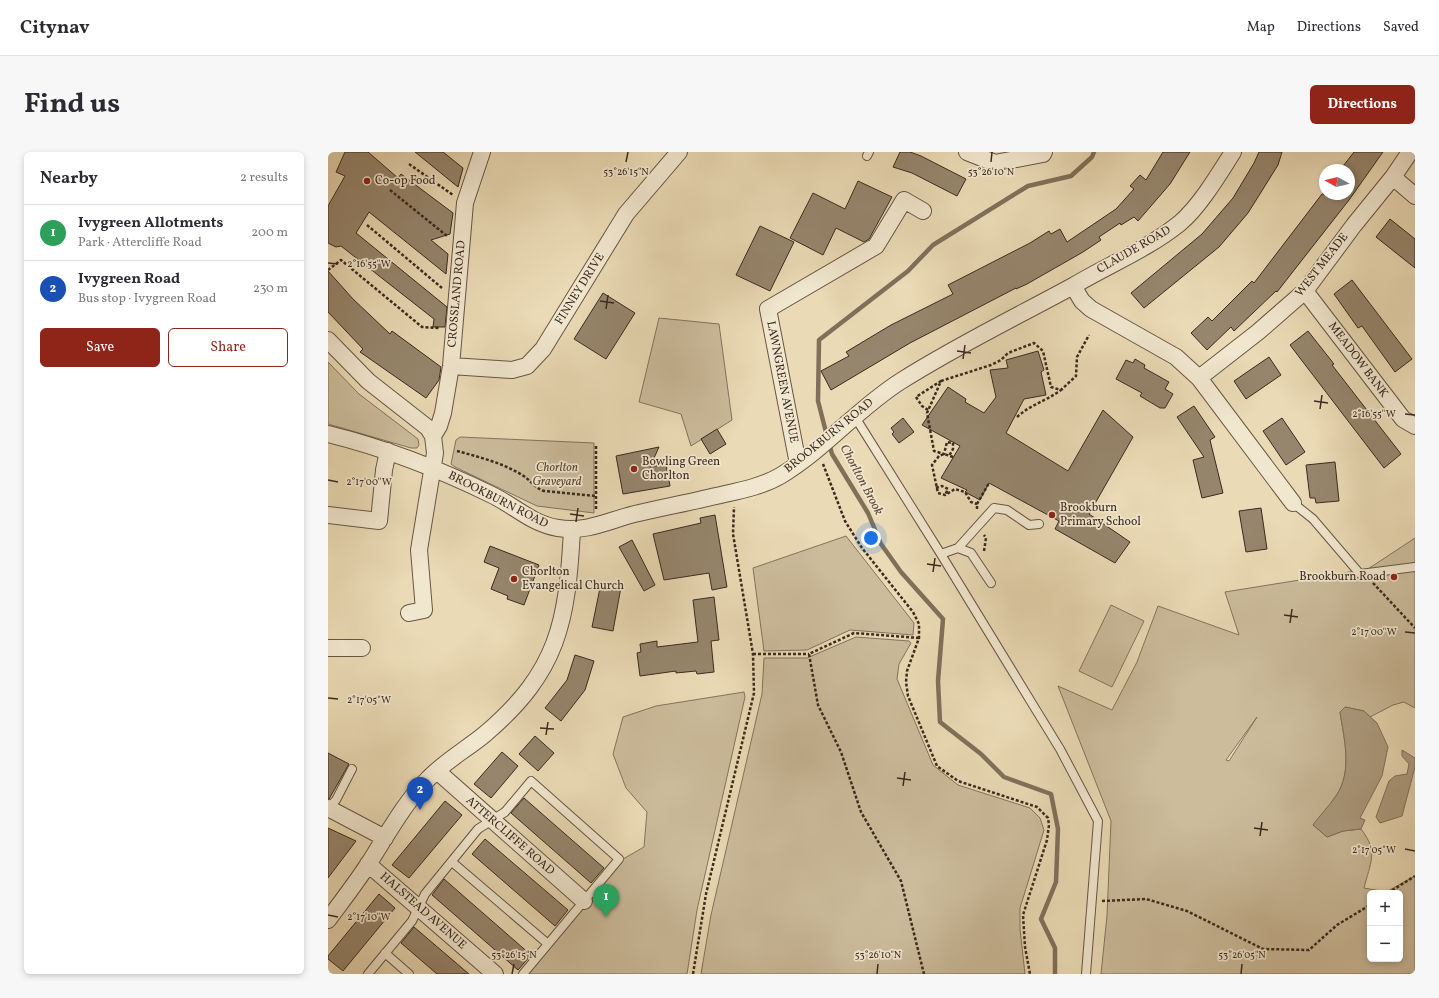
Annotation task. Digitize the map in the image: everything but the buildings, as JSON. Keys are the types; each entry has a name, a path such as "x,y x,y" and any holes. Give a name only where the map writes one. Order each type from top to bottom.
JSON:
{"street":[{"name":"CROSSLAND ROAD","path":"433,436 439,426 443,413 451,366 460,246 465,203 482,152"},
{"name":"FINNEY DRIVE","path":"451,366 512,370 527,366 543,348 626,214 679,152"},
{"path":"967,152 995,162 1042,154 1044,152"},
{"name":"CLAUDE ROAD","path":"1073,286 1098,271 1140,250 1181,222 1214,182 1232,152"},
{"name":"WEST MEADE","path":"1199,378 1258,332 1305,290 1354,225 1393,177 1410,152"},
{"path":"1393,177 1415,196"},
{"name":"LAWNGREEN AVENUE","path":"798,464 768,309 876,246 904,200 923,211"},
{"path":"1073,286 1082,301 1091,309 1176,357 1199,378 1292,503"},
{"name":"BROOKBURN ROAD","path":"328,434 388,452 432,468 494,496 529,518 542,524 572,530 604,525 630,515 735,491 779,476 798,464 893,386 912,373 1073,286"},
{"name":"MEADOW BANK","path":"1305,290 1403,419 1415,426"},
{"path":"328,340 368,381 428,428 433,436 435,453 419,550 424,610 409,613"},
{"path":"328,516 379,521 384,470 388,452"},
{"path":"328,920 421,787 437,771 500,721 528,691 540,674 552,654 564,608 570,570 572,530"},
{"path":"328,648 362,648"},
{"name":"ATTERCLIFFE ROAD","path":"437,771 584,901"},
{"path":"328,808 385,838"},
{"name":"HALSTEAD AVENUE","path":"368,864 495,974"}],"lane":[{"path":"850,421 941,554 1060,750 1098,822 1086,974"},
{"path":"1292,503 1313,519 1360,574 1415,567"},
{"path":"941,554 958,548 978,528 994,508 1007,510 1029,525 1039,524"},
{"path":"958,548 971,553 991,583"},
{"path":"328,808 336,800 352,769"},
{"path":"368,974 412,921 425,894 478,830 505,812 531,781 619,859 523,974"},
{"path":"452,862 548,944"},
{"path":"385,953 409,974"}],"path":[{"path":"409,164 465,203"},
{"path":"390,190 460,246"},
{"path":"367,226 456,299"},
{"path":"328,270 341,260 422,327 454,328"},
{"path":"1017,417 1026,408 1048,400 1076,376 1077,357 1089,335"},
{"path":"928,410 922,406 916,397 941,381 991,365 1001,360 1008,353 1034,343 1043,351 1051,387 1061,390"},
{"path":"941,381 927,413 934,451 953,457"},
{"path":"944,454 947,442 953,443 953,449 949,456"},
{"path":"596,446 596,514 604,525"},
{"path":"818,447 845,521 862,548 913,612 920,624 919,638 907,671 906,682 908,696 937,766 958,781 1037,807 1048,818 1049,825 1047,840 1023,915 1030,974"},
{"path":"457,452 487,460 521,474 536,488 544,491 596,496"},
{"path":"944,454 939,456 932,465 938,493 945,495 955,489 965,492 971,502 977,504"},
{"path":"936,488 942,486 948,489 945,495"},
{"path":"693,974 706,894 754,692 753,654 733,534 735,491"},
{"path":"978,528 986,538 981,568"},
{"path":"1360,574 1373,584 1415,628"},
{"path":"753,654 809,654 854,633 919,638"},
{"path":"809,654 818,705 841,752 861,812 901,881 924,974"},
{"path":"1393,890 1415,876"},
{"path":"1091,902 1146,899 1187,911 1263,949 1309,950 1337,925 1367,907"}],"green space":[{"path":"659,318 719,324 732,420 691,446 681,414 639,402"},
{"path":"328,362 359,394 418,439 419,445 417,448 411,448 328,424"},
{"name":"Chorlton Graveyard","path":"460,437 594,443 594,513 537,506 455,467 451,464 456,440"},
{"path":"846,536 914,623 913,635 850,630 807,650 764,651 753,568"},
{"path":"1415,538 1415,708 1404,702 1393,705 1370,717 1364,711 1345,707 1340,712 1346,755 1344,776 1336,796 1313,825 1327,837 1343,831 1361,829 1370,844 1372,858 1364,888 1375,890 1367,890 1367,962 1403,962 1403,890 1390,890 1415,876 1415,974 1101,974 1107,916 1111,821 1058,686 1112,710 1137,662 1158,606 1239,635 1225,592 1368,569","holes":["1257,717 1229,761 1226,760"]},
{"path":"1111,605 1144,621 1112,687 1079,671"},
{"path":"856,637 909,641 911,643 899,664 897,679 933,765 958,785 1030,808 1040,818 1044,830 1020,908 1020,929 1025,974 701,974 711,915 762,694 764,658 807,658"},
{"path":"744,692 745,697 697,910 687,974 528,974 623,859 644,847 647,812 626,788 613,754 623,717 656,706"}],"shaded area":[{"path":"1345,707 1364,711 1377,723 1388,747 1382,776 1360,818 1365,820 1361,829 1343,831 1327,837 1313,825 1336,796 1344,776 1346,755 1340,712"},
{"path":"1402,750 1415,758 1415,767 1402,816 1380,823 1376,817 1389,781 1395,776 1407,774 1409,764 1402,756"}],"waterway":[{"name":"Chorlton Brook","path":"827,436 818,401 819,340 908,271 933,245 1028,186 1071,176 1092,157 1094,152"},
{"name":"Chorlton Brook","path":"829,443 832,454 868,513 881,544 901,572 943,619 938,681 940,722 981,754 1004,777 1051,794 1058,829 1056,882 1041,919 1055,948 1055,974"}],"place":[{"name":"Co-op Food","path":"367,181"},
{"name":"Bowling Green Chorlton","path":"634,469"},
{"name":"Brookburn Primary School","path":"1052,515"},
{"name":"Brookburn Road","path":"1394,577"},
{"name":"Chorlton Evangelical Church","path":"514,579"},
{"name":"Ivygreen Road","path":"420,810"},
{"name":"Ivygreen Allotments","path":"606,917"}]}
